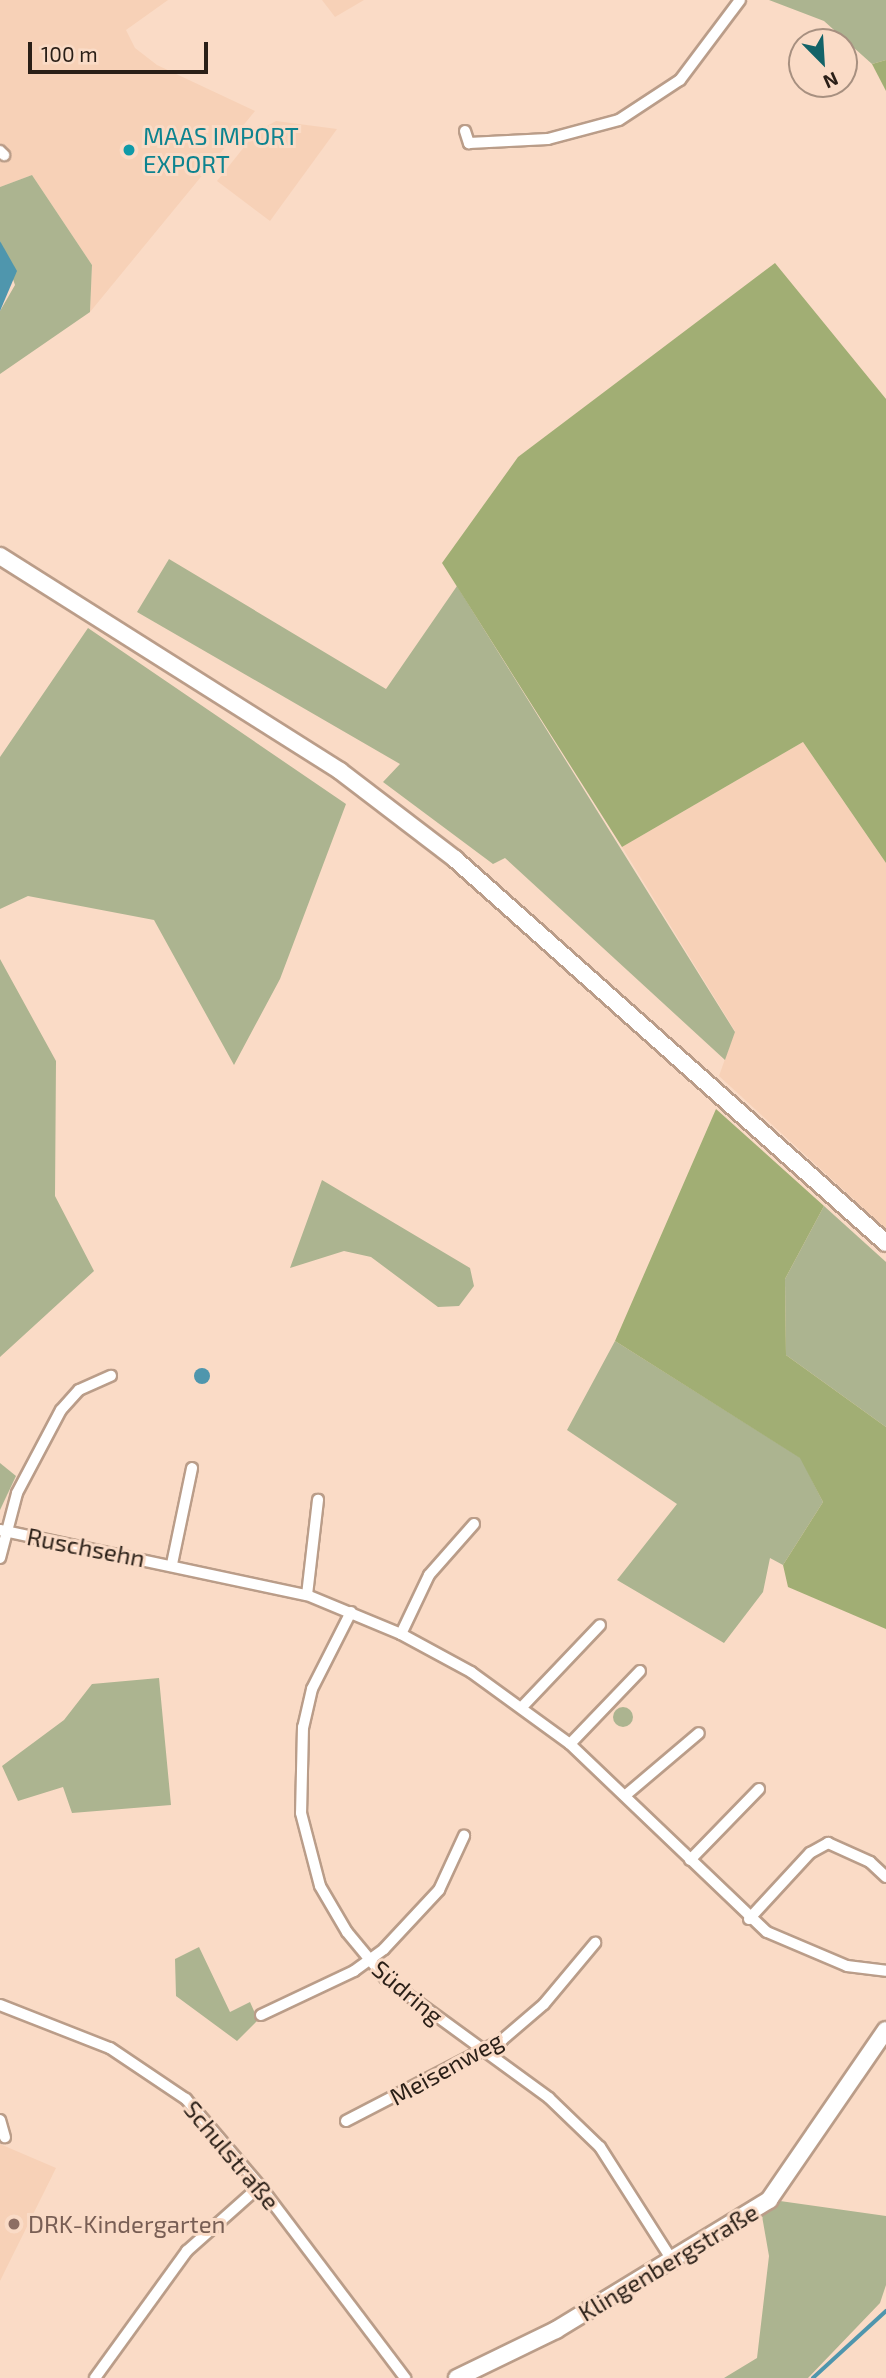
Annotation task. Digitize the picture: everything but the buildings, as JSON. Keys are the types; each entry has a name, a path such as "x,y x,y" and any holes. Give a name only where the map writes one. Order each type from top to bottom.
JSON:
{"main road":[{"path":"0,556 340,771 455,859 886,1243"},
{"name":"Klingenbergstraße","path":"457,2378 674,2263 769,2200 886,2030"}],"street":[{"path":"465,131 469,143 548,139 619,120 680,80 740,0"},
{"path":"0,1558 4,1531 17,1493 61,1410 79,1390 111,1376"},
{"name":"Ruschsehn","path":"173,1563 192,1468"},
{"path":"318,1500 307,1595 401,1634 522,1707 570,1744 627,1794 749,1919 823,1958 886,1971"},
{"path":"401,1634 429,1575 474,1524"},
{"name":"Ruschsehn","path":"4,1531 173,1563 307,1595"},
{"name":"Südring","path":"351,1612 312,1689 299,1781 320,1886 370,1962 548,2098 600,2147 674,2263"},
{"path":"522,1707 600,1625"},
{"path":"570,1744 640,1671"},
{"path":"627,1794 699,1733"},
{"path":"690,1860 759,1789"},
{"path":"261,2015 370,1962 439,1890 464,1836"},
{"path":"749,1919 810,1853 828,1843 870,1862 886,1877"},
{"name":"Meisenweg","path":"346,2121 485,2051 544,2004 595,1943"},
{"name":"Schulstraße","path":"0,2005 100,2042 186,2099 260,2186 405,2378"},
{"path":"0,2120 5,2137"},
{"path":"95,2378 187,2251 260,2186"}],"shaded area":[{"path":"0,0 168,0 126,30 135,48 157,65 255,111 90,312 92,265 32,175 0,187"},
{"path":"322,0 364,0 335,17"},
{"path":"276,121 337,129 270,221 217,181 256,132"},
{"path":"803,742 886,863 886,1229 719,1076 735,1031 622,847"},
{"name":"DRK-Kindergarten","path":"0,2144 56,2168 0,2281"}],"green space":[{"path":"769,0 886,0 886,60 872,64 858,51 858,28 832,28 824,21"},
{"path":"886,60 886,91 872,64"},
{"path":"32,175 92,265 90,312 0,374 0,311 15,285 0,241 0,187"},
{"path":"775,263 886,399 886,863 803,742 622,847 442,563 518,457"},
{"path":"169,559 386,689 457,586 735,1032 725,1060 505,858 493,864 383,782 400,764 137,612"},
{"path":"88,628 346,804 280,979 234,1065 154,920 28,896 0,909 0,757"},
{"path":"0,959 56,1061 55,1196 94,1271 0,1357"},
{"path":"716,1109 824,1206 785,1279 786,1355 886,1427 886,1629 788,1587 783,1565 823,1502 800,1458 615,1341"},
{"path":"322,1180 470,1268 474,1286 459,1306 438,1307 371,1257 344,1251 290,1268"},
{"path":"824,1206 886,1262 886,1427 786,1355 785,1279"},
{"path":"615,1341 801,1458 823,1502 783,1565 770,1558 763,1592 724,1643 617,1580 677,1504 567,1430"},
{"path":"0,1463 16,1476 0,1510"},
{"path":"159,1678 171,1805 72,1813 63,1787 18,1801 2,1766 64,1720 92,1684"},
{"path":"619,1707 627,1707 633,1717 627,1727 619,1727 613,1721 613,1713"},
{"path":"199,1947 230,2012 250,2002 258,2020 237,2041 176,1996 175,1959"},
{"path":"780,2201 886,2216 886,2285 880,2303 808,2378 724,2378 757,2358 769,2256 762,2216"}],"water":[{"path":"0,241 17,271 0,311"},
{"path":"199,1368 205,1368 210,1376 208,1382 199,1384 194,1379 194,1373"}],"waterway":[{"path":"813,2378 886,2311"}],"place":[{"name":"MAAS IMPORT EXPORT","path":"129,150"},
{"name":"DRK-Kindergarten","path":"14,2224"}]}
